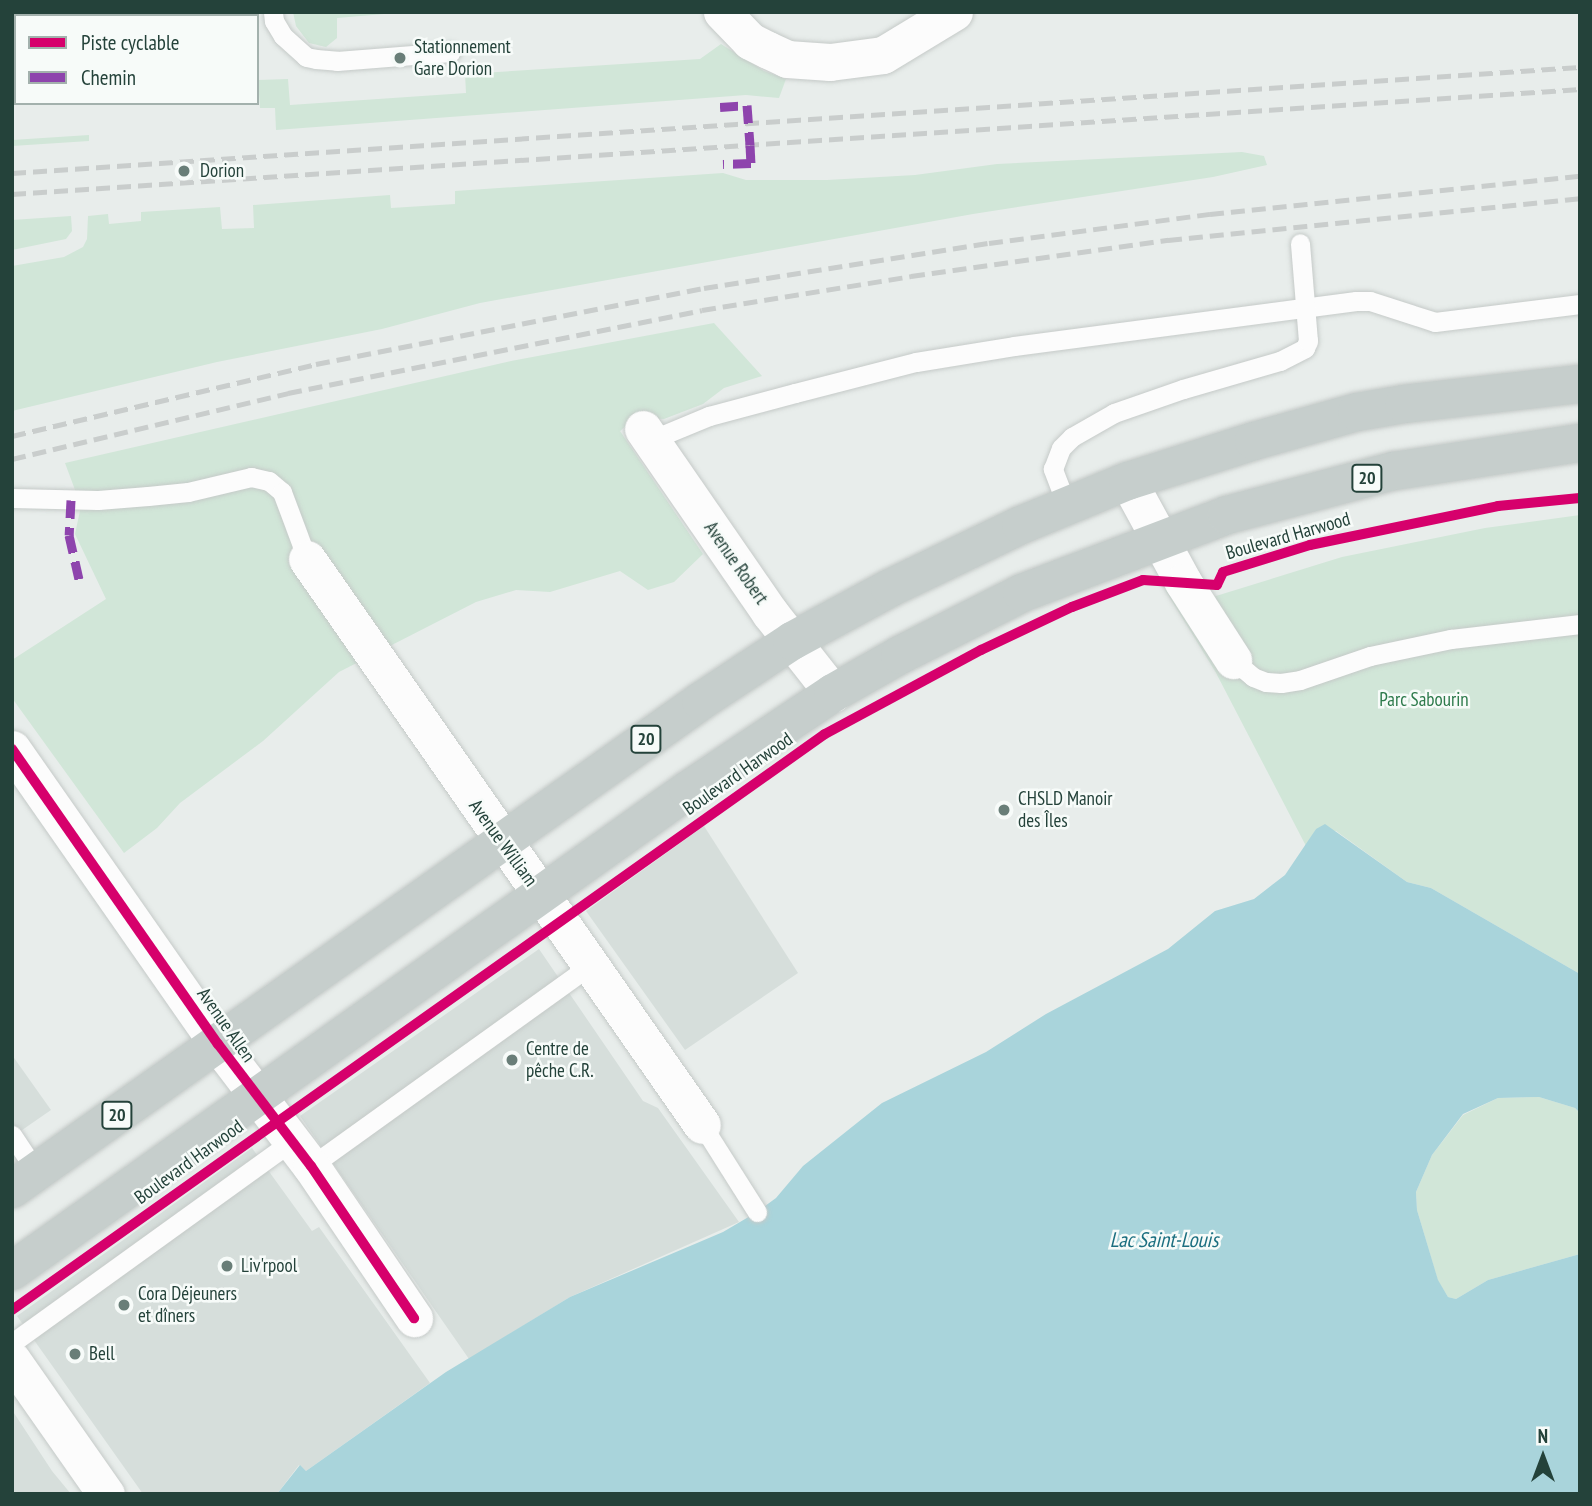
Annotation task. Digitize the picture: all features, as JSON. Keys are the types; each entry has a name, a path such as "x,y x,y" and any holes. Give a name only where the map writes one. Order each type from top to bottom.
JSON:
{"highway":[{"name":"20","path":"24,1180 502,841 792,641 959,553 1128,481 1357,412 1453,396 1580,384"},
{"name":"Boulevard Harwood","path":"12,1271 540,894 833,693 1022,593 1227,515 1343,483 1438,463 1580,443"}],"street":[{"path":"722,12 750,41 787,59 830,62 883,55 908,43 954,12"},
{"name":"Avenue Robert","path":"647,434 792,641 833,693"},
{"path":"1128,481 1233,660"},
{"name":"Avenue William","path":"307,559 702,1125"},
{"name":"Avenue Allen","path":"12,749 256,1097 302,1153 414,1318"},
{"path":"14,1362 106,1494"}],"lane":[{"path":"268,18 295,48 316,59 337,61 452,52"},
{"path":"1067,506 1054,469 1055,458 1072,437 1126,409 1300,353 1308,341 1300,243"},
{"path":"647,434 916,362 1014,345 1370,301 1420,319 1452,322 1580,304"},
{"path":"12,498 98,500 148,496 188,492 251,477 270,481 282,492 307,559"},
{"path":"1233,660 1253,677 1266,682 1281,683 1300,680 1370,656 1451,639 1580,624"},
{"path":"14,1362 302,1153 568,984 589,966"},
{"path":"702,1125 757,1212"},
{"path":"12,1135 24,1180"}],"shaded area":[{"path":"704,826 798,973 685,1050 586,911"},
{"path":"539,949 643,1101 658,1108 739,1222 570,1297 469,1359 300,1116"},
{"path":"12,1055 51,1110 12,1137"},
{"path":"252,1148 312,1231 319,1227 430,1383 306,1471 299,1465 277,1494 143,1494 17,1316"},
{"path":"12,1410 52,1471 71,1494 12,1494"}],"green space":[{"path":"293,12 384,14 337,18 337,38 326,47 309,43 296,26"},
{"path":"721,44 764,71 786,79 779,98 746,95 276,130 275,108 260,108 259,80 288,79 290,105 466,93 465,74 700,59"},
{"path":"89,135 89,141 12,146 12,140"},
{"path":"1242,152 1264,156 1267,165 1213,177 973,214 480,303 382,329 217,362 12,411 12,266 64,257 83,247 87,239 88,216 108,214 109,224 141,221 141,212 220,207 222,229 254,228 253,205 390,195 391,208 455,204 455,191 723,173 746,180 827,180 915,175 997,164"},
{"path":"71,216 72,231 66,239 12,250 12,220"},
{"path":"714,323 762,376 724,388 703,404 664,419 636,418 620,431 703,554 674,582 648,590 620,571 550,592 516,590 476,602 339,672 263,741 180,803 157,828 124,853 12,698 12,660 106,599 75,534 81,506 65,463 511,361"},
{"name":"Parc Sabourin","path":"1580,515 1580,974 1431,888 1407,882 1336,831 1316,829 1306,846 1215,671 1165,590 1216,596 1342,557 1485,528"},
{"path":"1539,1097 1575,1108 1580,1114 1580,1254 1488,1280 1456,1299 1448,1297 1438,1281 1417,1210 1416,1192 1432,1155 1463,1115 1498,1098"}],"water":[{"name":"Lac Saint-Louis","path":"1325,824 1407,882 1431,888 1580,974 1580,1113 1575,1108 1539,1097 1498,1098 1463,1114 1432,1155 1416,1192 1417,1210 1438,1280 1448,1297 1456,1299 1488,1280 1580,1254 1580,1494 277,1494 300,1465 306,1471 446,1372 570,1297 723,1232 757,1212 776,1198 803,1166 882,1103 986,1052 1046,1014 1168,949 1215,911 1254,899 1285,875 1316,829"}],"railway":[{"path":"12,173 1580,67"},
{"path":"12,194 1580,89"},
{"path":"12,436 316,364 704,288 989,243 1210,214 1580,176"},
{"path":"12,459 288,393 702,310 911,276 1168,240 1580,198"}],"marked path":[{"path":"720,107 747,105 751,163 723,164"},
{"path":"71,500 69,535 79,579"}],"cycle path":[{"path":"12,1310 825,734 981,650 1072,607 1143,580 1217,585 1223,572 1310,545 1498,506 1580,498"},
{"path":"12,749 218,1044 311,1166 414,1318"}],"place":[{"name":"Stationnement Gare Dorion","path":"400,58"},
{"name":"Dorion","path":"184,171"},
{"name":"CHSLD Manoir des Îles","path":"1004,810"},
{"name":"Centre de pêche C.R.","path":"512,1060"},
{"name":"Liv'rpool","path":"227,1266"},
{"name":"Cora Déjeuners et dîners","path":"124,1305"},
{"name":"Bell","path":"75,1354"}]}
